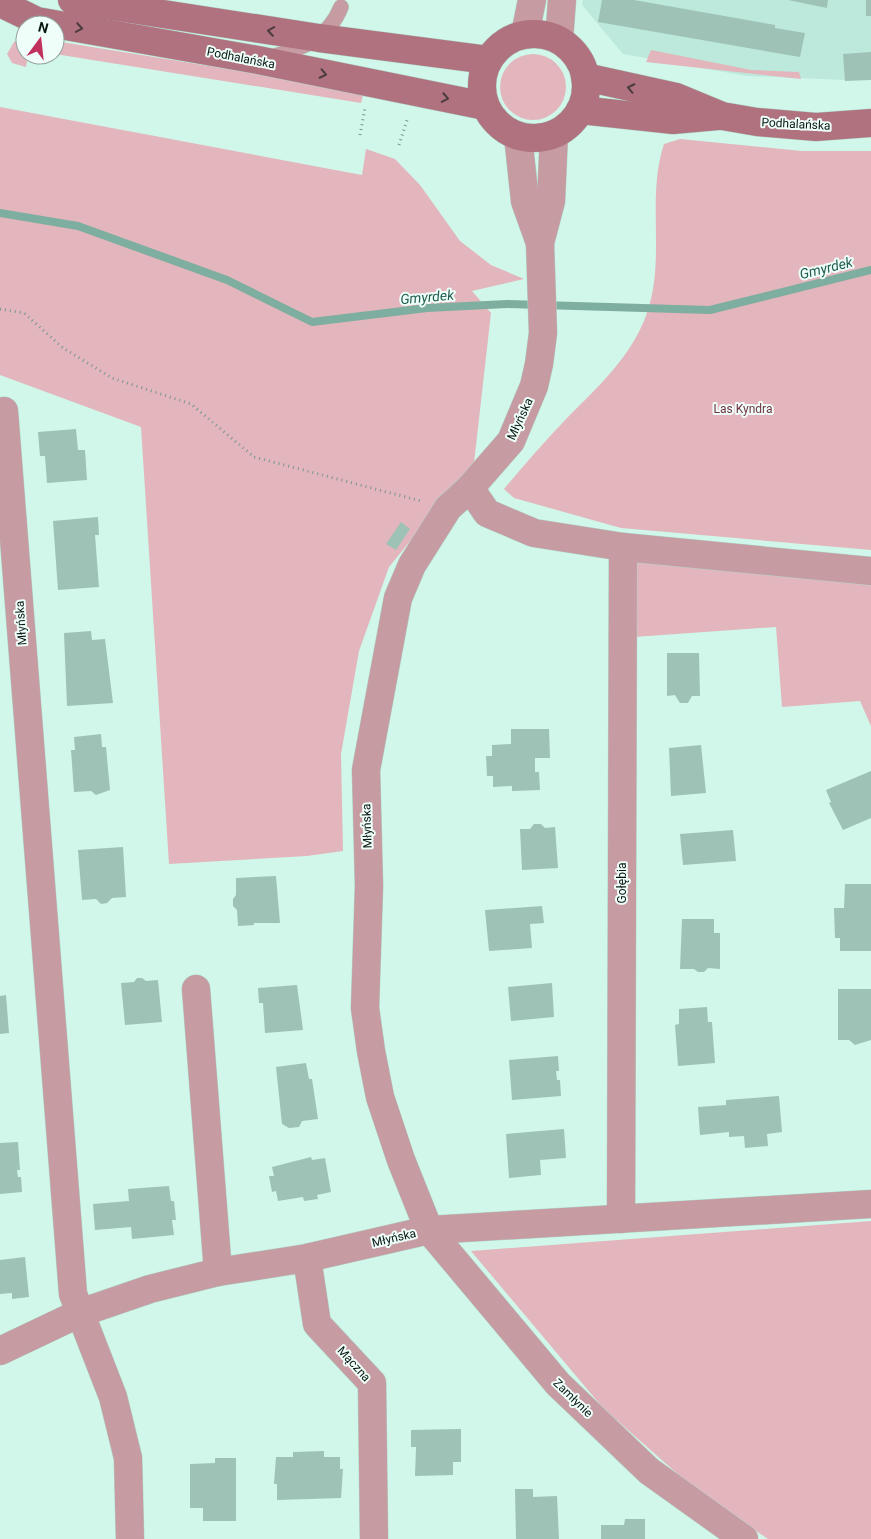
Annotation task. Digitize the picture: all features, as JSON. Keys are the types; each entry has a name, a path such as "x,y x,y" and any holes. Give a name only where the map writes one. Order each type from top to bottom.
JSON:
{"street":[{"name":"Podhalańska","path":"0,2 12,0"},
{"path":"72,0 367,45 488,60"},
{"path":"525,34 532,0"},
{"path":"559,40 562,0"},
{"name":"Podhalańska","path":"0,2 37,21 258,60 485,106"},
{"path":"537,33 559,40 574,52 586,77 586,94 580,110 565,128 554,134 536,138 518,136 502,127 485,106 481,83 488,60 503,43 525,34 537,33"},
{"name":"Podhalańska","path":"586,77 676,97 722,116 757,122 816,127 871,123"},
{"name":"Podhalańska","path":"580,110 673,120 722,116"},
{"name":"Młyńska","path":"0,1351 80,1314 150,1290 218,1272 306,1258 429,1230 401,1160 380,1097 371,1052 365,1008 369,886 366,770 398,598 412,565 448,508 470,488 511,441 534,386 543,333 540,244 551,201 554,134"},
{"name":"Młyńska","path":"518,136 525,201 540,244"},
{"name":"Młyńska","path":"4,411 72,1294 80,1314"},
{"path":"470,488 487,513 534,534 623,547 871,571"},
{"name":"Gołębia","path":"621,1219 623,547"},
{"path":"196,989 218,1272"},
{"path":"429,1230 871,1204"},
{"name":"Zamłynie","path":"429,1230 558,1384 649,1471 744,1539"},
{"name":"Mączna","path":"306,1258 317,1324 372,1383 374,1539"},
{"path":"80,1314 113,1397 128,1458 130,1539"}],"lane":[{"path":"258,60 299,49 319,38 336,21 341,4"},
{"path":"341,4 348,28 367,45"}],"path":[{"path":"360,135 366,105"},
{"path":"0,308 24,313 63,348 112,378 191,404 254,457 448,508"}],"shaded area":[{"path":"583,0 871,0 871,78 844,80 747,76 623,54 582,5"}],"green space":[{"path":"14,42 15,64 12,63 7,54"},
{"path":"65,43 364,91 361,103 65,56"},
{"path":"651,50 751,70 799,72 801,79 646,62"},
{"path":"533,54 545,57 556,64 563,75 566,87 563,99 556,110 545,117 533,120 521,117 510,110 503,99 500,87 503,75 510,64 521,57"},
{"path":"0,107 362,175 366,149 395,159 420,185 460,241 491,265 524,279 472,291 491,313 474,463 389,567 359,651 341,754 343,851 307,856 169,864 141,427 0,375"},
{"name":"Las Kyndra","path":"680,139 802,151 871,151 871,550 621,528 514,498 504,489 551,435 613,370 641,329 647,313 655,271 656,185 659,165 664,144"},
{"path":"638,562 871,584 871,726 860,701 782,707 776,627 634,637 631,576"},
{"path":"871,1221 871,1539 768,1539 698,1492 603,1408 471,1251"}],"building":[{"path":"602,0 634,0 775,25 775,28 805,33 800,57 598,22"},
{"path":"788,0 828,0 827,8"},
{"path":"866,0 871,0 871,16 866,16"},
{"path":"871,52 871,80 845,81 843,54"},
{"path":"76,429 78,450 85,450 87,480 47,483 45,456 40,456 38,432"},
{"path":"98,517 99,535 95,535 99,587 58,590 53,521"},
{"path":"401,522 410,529 396,550 386,544"},
{"path":"91,631 92,640 105,639 113,703 67,706 64,633"},
{"path":"667,653 699,653 700,696 692,696 688,703 680,703 675,695 667,696"},
{"path":"511,729 549,729 550,758 535,758 535,772 539,772 540,790 512,791 512,786 493,787 493,776 487,776 486,756 492,756 492,745 511,744"},
{"path":"101,734 102,747 106,747 110,790 96,795 91,791 74,792 71,750 75,750 74,737"},
{"path":"701,745 706,793 671,796 669,748"},
{"path":"871,771 871,818 843,830 829,803 831,802 826,790"},
{"path":"534,824 541,824 545,828 555,827 558,868 522,870 520,829 530,829"},
{"path":"733,830 736,861 683,865 680,834"},
{"path":"123,847 126,897 112,898 107,903 101,904 96,899 82,900 78,850"},
{"path":"276,876 280,923 254,923 254,925 238,926 237,910 233,906 233,899 236,895 236,878"},
{"path":"845,884 871,884 871,951 840,951 840,938 835,938 834,908 844,908"},
{"path":"542,906 544,923 530,924 532,948 489,951 485,910"},
{"path":"682,919 714,919 714,933 720,933 720,969 708,968 704,972 698,972 694,969 680,969"},
{"path":"137,978 142,978 146,981 158,980 162,1022 125,1025 121,983 134,982"},
{"path":"552,983 554,1017 511,1021 508,987"},
{"path":"297,985 303,1030 265,1033 263,1003 259,1003 258,988"},
{"path":"838,989 871,989 871,1040 855,1045 849,1040 838,1040"},
{"path":"6,995 9,1033 0,1034 0,996"},
{"path":"707,1007 708,1022 712,1022 715,1063 678,1066 675,1025 679,1024 679,1009"},
{"path":"558,1056 559,1071 556,1071 557,1080 560,1080 561,1096 512,1100 509,1060"},
{"path":"306,1063 309,1079 312,1079 318,1119 302,1121 299,1127 289,1128 282,1124 276,1067"},
{"path":"779,1096 782,1132 767,1134 768,1146 745,1148 744,1136 729,1137 729,1132 700,1135 698,1107 726,1105 726,1100"},
{"path":"564,1129 566,1158 540,1160 541,1175 509,1178 506,1134"},
{"path":"18,1142 20,1170 17,1170 18,1177 21,1177 22,1192 0,1194 0,1143"},
{"path":"311,1157 312,1160 325,1158 331,1192 317,1195 318,1199 304,1201 303,1197 278,1201 276,1191 272,1192 269,1176 274,1176 272,1167"},
{"path":"169,1186 171,1201 174,1201 176,1220 172,1220 174,1235 132,1239 131,1227 95,1230 93,1204 129,1201 128,1189"},
{"path":"25,1257 29,1297 12,1299 12,1293 0,1294 0,1260"},
{"path":"461,1429 461,1462 453,1462 453,1475 415,1476 416,1447 411,1447 411,1430"},
{"path":"324,1451 324,1457 340,1457 340,1469 343,1469 341,1498 277,1500 277,1484 274,1484 276,1457 293,1457 293,1452"},
{"path":"215,1458 236,1458 236,1521 203,1521 203,1508 190,1508 190,1464 215,1463"},
{"path":"515,1489 533,1489 533,1497 557,1496 559,1539 516,1539"},
{"path":"625,1519 645,1519 645,1539 601,1539 601,1525 624,1525"}],"waterway":[{"name":"Gmyrdek","path":"0,213 78,226 227,280 312,322 427,308 507,304 710,310 871,270"}]}
